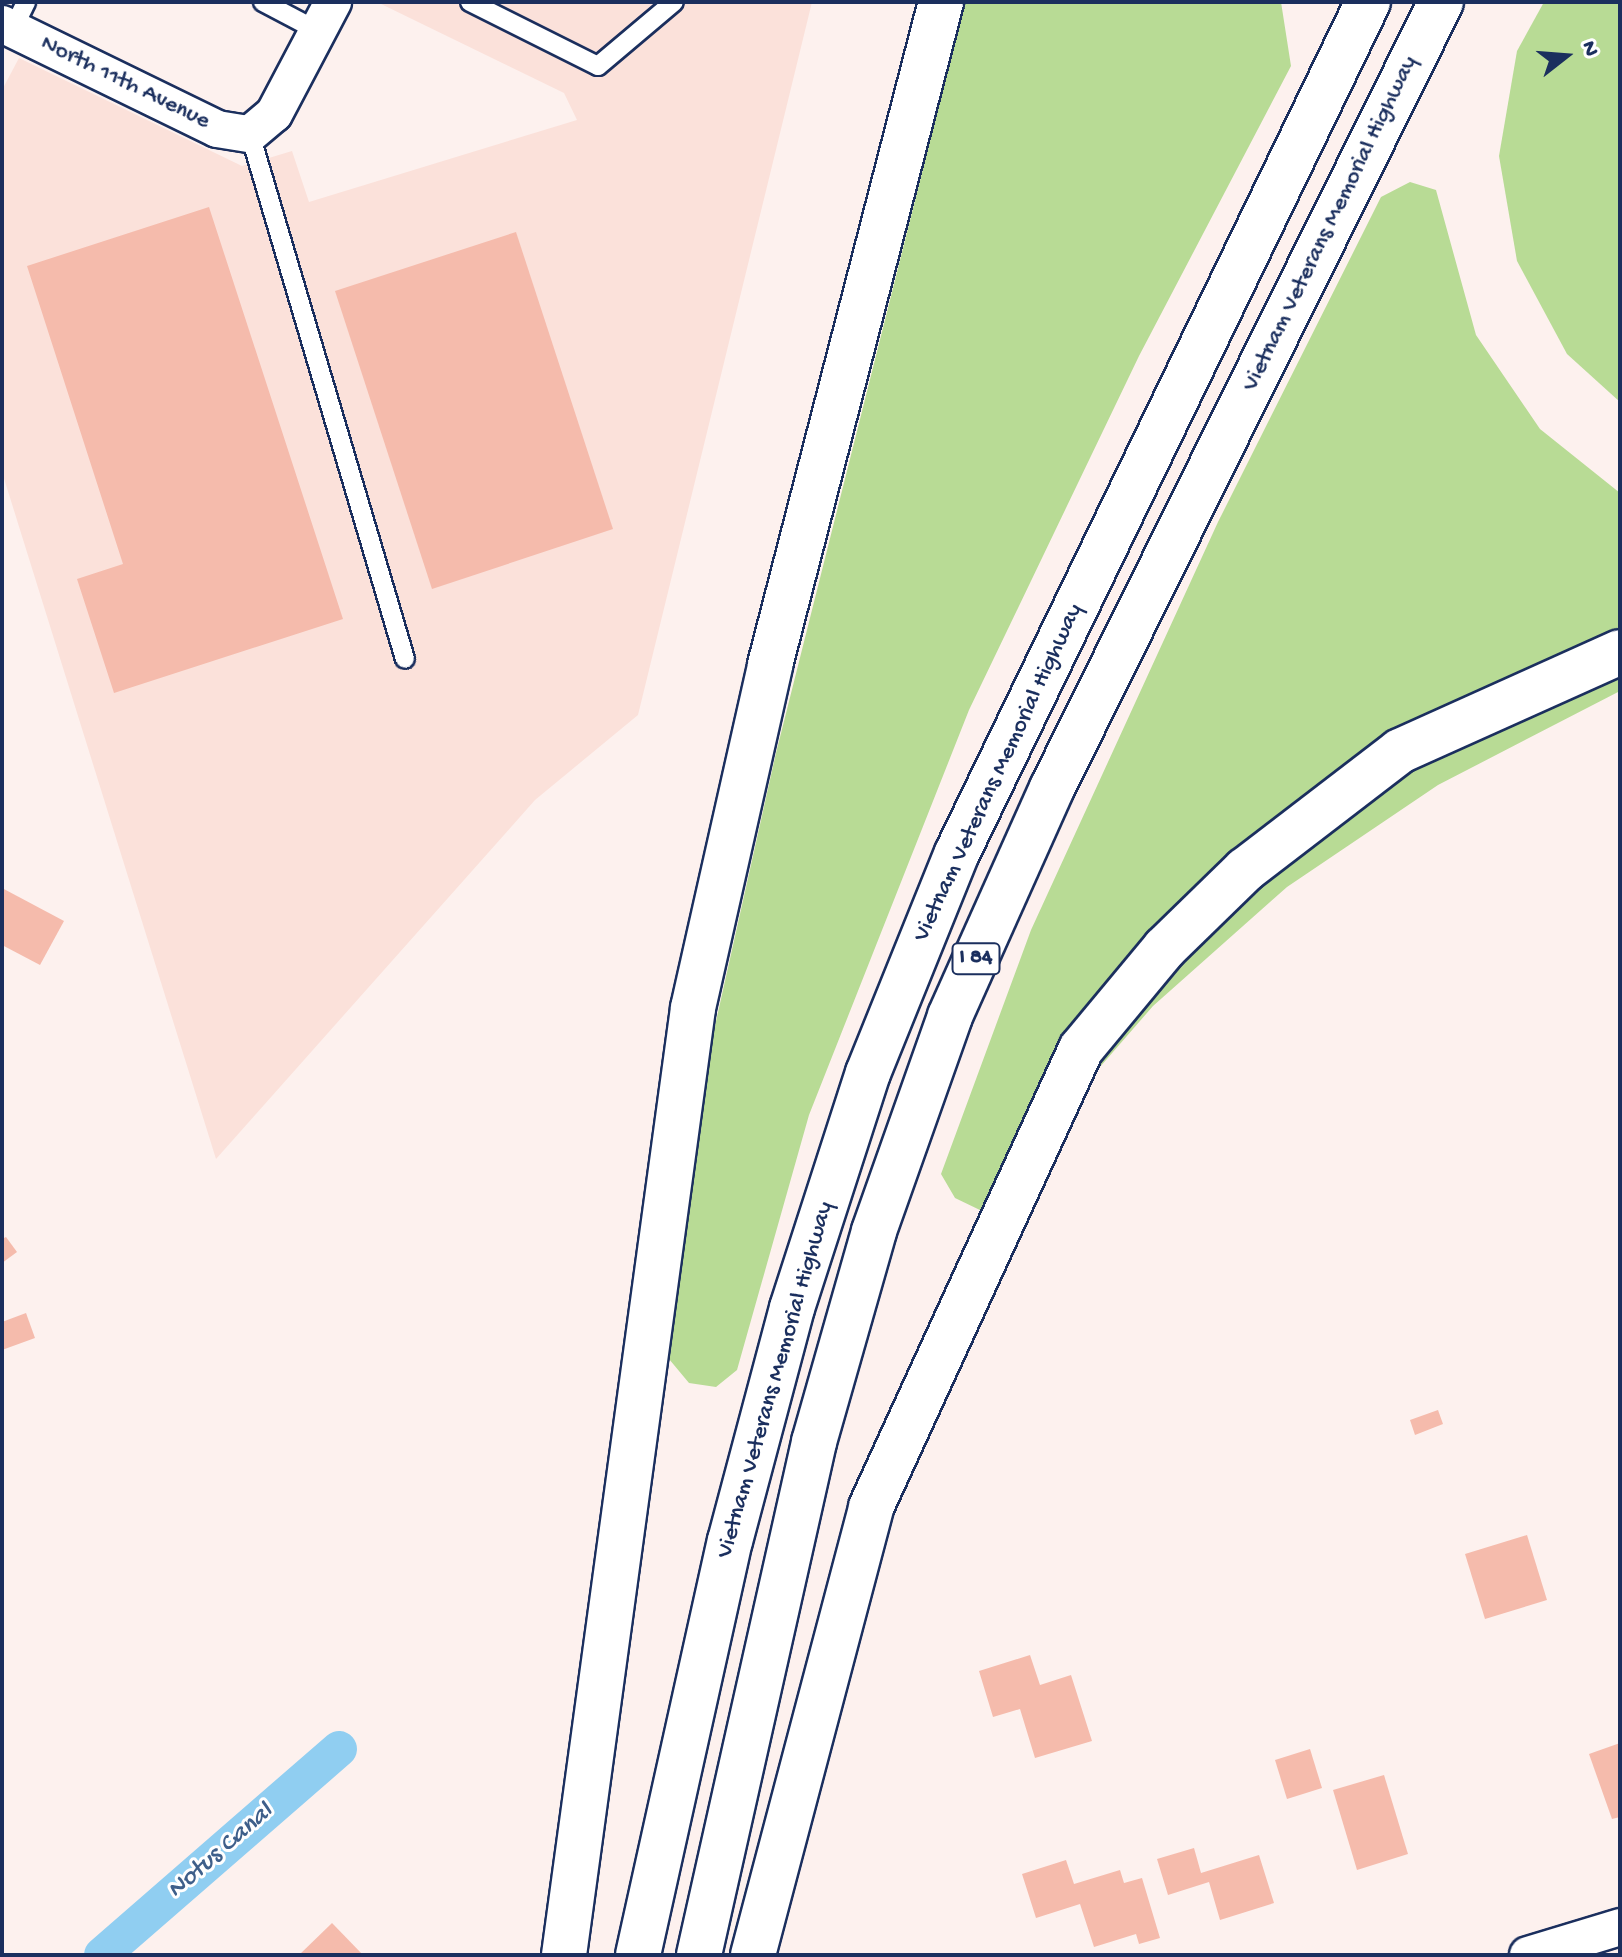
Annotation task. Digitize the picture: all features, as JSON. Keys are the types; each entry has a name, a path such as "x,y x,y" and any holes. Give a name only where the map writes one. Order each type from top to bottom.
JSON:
{"highway":[{"path":"919,71 923,2"},
{"path":"564,1955 693,1008 770,665 919,71 941,2"},
{"name":"Vietnam Veterans Memorial Highway","path":"638,1955 730,1541 792,1308 868,1073 957,853 1368,2"},
{"name":"Vietnam Veterans Memorial Highway","path":"699,1955 814,1442 874,1231 950,1016 1052,788 1435,15"},
{"path":"753,1955 871,1507 1081,1049 1165,948 1245,870 1400,751 1620,652"}],"street":[{"path":"250,134 274,114 325,17"},
{"name":"North 11th Avenue","path":"14,18 217,129 250,134"},
{"path":"1528,1955 1573,1948 1620,1927"}],"lane":[{"path":"263,2 325,17"},
{"path":"470,2 598,66 674,2"},
{"path":"250,134 405,659"}],"shaded area":[{"path":"377,2 812,2 638,715 535,800 216,1159 2,472 2,90 19,58 242,166 292,151 309,202 577,120 564,93"}],"green space":[{"path":"965,2 1281,2 1291,66 1139,356 969,710 809,1115 737,1370 716,1387 689,1383 664,1353 706,1066 776,753"},
{"path":"1544,2 1620,2 1620,402 1567,354 1517,261 1499,156 1517,51"},
{"path":"1410,182 1436,190 1476,335 1540,429 1620,493 1620,691 1438,785 1287,887 1153,1006 1073,1098 1008,1191 982,1211 955,1198 941,1174 1031,930 1218,522 1381,197"}],"building":[{"path":"209,207 343,619 114,693 77,579 123,564 27,266"},
{"path":"516,232 613,529 432,589 335,291"},
{"path":"2,888 64,921 40,965 2,945"},
{"path":"6,1237 17,1252 2,1263 2,1239"},
{"path":"26,1313 35,1338 2,1350 2,1322"},
{"path":"1438,1410 1443,1424 1415,1435 1410,1420"},
{"path":"1527,1535 1547,1600 1485,1619 1465,1554"},
{"path":"1030,1655 1040,1685 1071,1675 1092,1741 1035,1758 1020,1709 993,1717 979,1671"},
{"path":"1620,1743 1620,1817 1612,1819 1589,1754"},
{"path":"1310,1749 1322,1788 1287,1799 1275,1760"},
{"path":"1384,1775 1408,1854 1357,1870 1333,1790"},
{"path":"1194,1848 1201,1873 1259,1855 1274,1903 1220,1920 1209,1882 1168,1895 1157,1859"},
{"path":"1066,1860 1074,1884 1120,1870 1124,1883 1142,1878 1160,1938 1139,1944 1136,1934 1094,1947 1080,1904 1036,1918 1022,1874"},
{"path":"332,1923 363,1955 299,1955"}],"waterway":[{"name":"Notus Canal","path":"102,1955 339,1749"}]}
